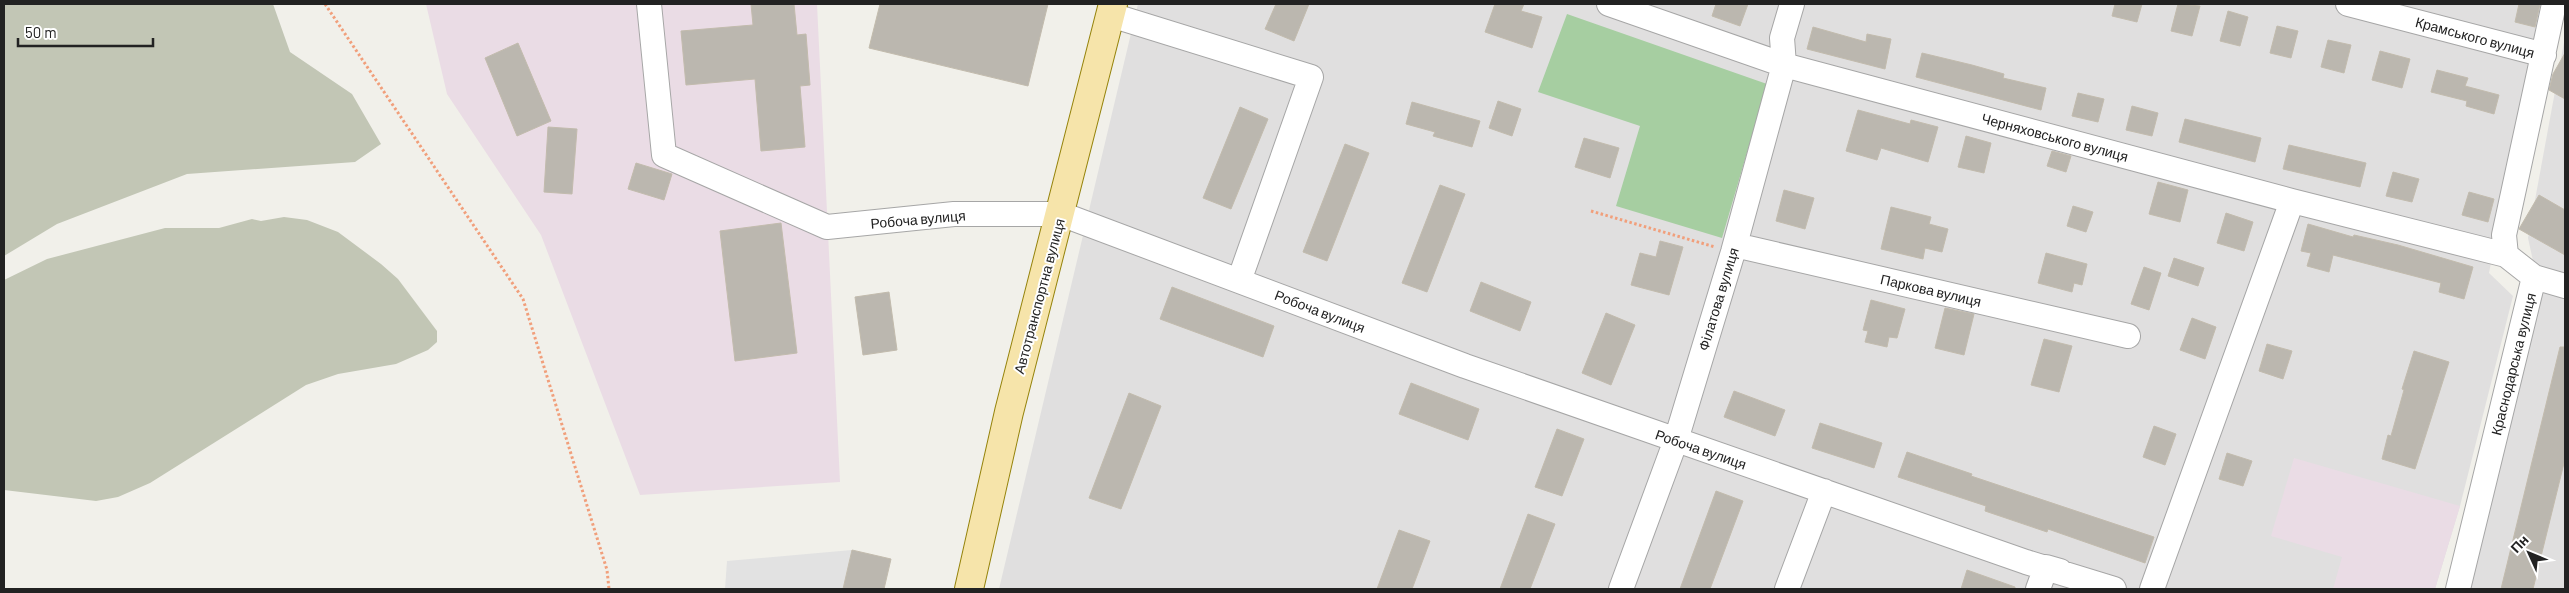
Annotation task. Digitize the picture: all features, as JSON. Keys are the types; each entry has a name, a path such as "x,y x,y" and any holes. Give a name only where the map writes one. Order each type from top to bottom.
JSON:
{"main road":[{"name":"Автотранспортна вулиця","path":"969,589 1009,412 1112,9"}],"street":[{"name":"Робоча вулиця","path":"649,4 664,155 827,227 954,214 1061,214 1465,366 2017,559 2114,589"},
{"name":"Черняховського вулиця","path":"1609,4 1784,65 2292,201 2506,254"},
{"name":"Філатова вулиця","path":"1621,589 1676,440 1734,248 1784,65 1782,38 1792,4"},
{"name":"Крамського вулиця","path":"2348,4 2544,55"},
{"path":"2506,254 2504,235 2554,4"},
{"path":"1112,9 1311,77 1239,281"},
{"path":"2152,589 2292,201"},
{"name":"Паркова вулиця","path":"1734,248 2128,336"},
{"name":"Краснодарська вулиця","path":"2458,589 2534,277 2506,254"},
{"path":"2534,277 2565,286"},
{"path":"1787,589 1824,492"},
{"path":"2038,589 2046,567"}],"path":[{"path":"325,4 523,299 607,570 609,589"},
{"path":"1591,211 1734,248"}],"shaded area":[{"path":"4,4 273,4 290,52 352,94 381,144 355,162 187,174 57,224 4,256"},
{"path":"426,4 817,4 840,482 640,495 541,235 447,94"},
{"path":"1138,4 2542,4 2489,273 2513,296 2460,506 2435,589 999,589"},
{"path":"2565,37 2565,589 2465,589 2540,293 2528,238"},
{"path":"284,217 307,220 338,232 381,264 398,279 437,331 437,342 428,350 396,364 338,374 306,385 150,483 118,497 96,501 4,490 4,280 47,259 165,228 219,228 252,219 261,221"},
{"path":"2294,458 2460,506 2435,589 2333,589 2342,557 2271,536"},
{"path":"852,550 843,589 725,589 727,561"}],"green space":[{"path":"1567,14 1767,84 1722,238 1616,206 1640,126 1538,92"}],"building":[{"path":"751,4 794,4 797,35 806,34 810,85 800,86 805,147 761,151 755,79 686,85 681,31 753,25"},
{"path":"880,4 1048,4 1028,86 869,48"},
{"path":"1276,4 1309,4 1294,41 1265,29"},
{"path":"1495,4 1524,4 1521,11 1542,17 1532,48 1485,32"},
{"path":"1716,4 1748,4 1740,26 1712,16"},
{"path":"2115,4 2142,4 2137,22 2112,16"},
{"path":"2178,4 2200,6 2192,36 2171,31"},
{"path":"2519,4 2540,4 2535,27 2515,22"},
{"path":"2228,11 2248,17 2240,46 2220,41"},
{"path":"2277,26 2298,31 2291,58 2270,53"},
{"path":"1813,27 1866,42 1867,34 1891,39 1885,69 1807,49"},
{"path":"2328,40 2351,45 2344,73 2321,67"},
{"path":"518,43 551,121 517,136 485,58"},
{"path":"2380,51 2410,59 2402,88 2372,80"},
{"path":"1922,53 2004,74 2003,78 2046,88 2041,110 1916,77"},
{"path":"2565,53 2565,99 2549,90 2553,74"},
{"path":"2437,70 2468,78 2465,86 2499,95 2494,114 2466,106 2467,101 2431,92"},
{"path":"2078,93 2104,99 2098,122 2072,116"},
{"path":"1498,101 1521,109 1512,136 1489,128"},
{"path":"1412,102 1480,121 1472,147 1433,136 1435,132 1406,124"},
{"path":"2132,106 2158,113 2152,136 2126,130"},
{"path":"1240,107 1268,119 1231,209 1203,198"},
{"path":"1858,110 1910,124 1911,120 1938,127 1928,162 1881,148 1877,160 1846,151"},
{"path":"2185,119 2261,138 2255,162 2179,142"},
{"path":"548,127 577,129 572,194 544,192"},
{"path":"1966,136 1991,143 1984,173 1958,167"},
{"path":"1584,138 1619,148 1610,178 1575,167"},
{"path":"1345,144 1369,153 1327,261 1303,252"},
{"path":"2289,145 2366,163 2360,187 2283,169"},
{"path":"2052,151 2071,156 2066,172 2047,166"},
{"path":"636,163 672,174 664,200 628,189"},
{"path":"2393,172 2419,179 2412,202 2386,196"},
{"path":"2158,182 2188,190 2180,222 2149,214"},
{"path":"1440,185 1465,194 1427,292 1402,283"},
{"path":"1784,190 1814,198 1805,229 1776,221"},
{"path":"2469,192 2494,199 2488,222 2462,215"},
{"path":"2539,195 2565,210 2565,255 2519,229"},
{"path":"2073,206 2093,212 2086,232 2067,226"},
{"path":"1891,207 1931,217 1929,224 1948,229 1942,252 1925,248 1923,259 1881,249"},
{"path":"2226,213 2253,222 2244,251 2217,243"},
{"path":"781,223 797,353 735,361 720,231"},
{"path":"2308,224 2353,237 2354,235 2398,245 2473,267 2464,299 2439,292 2441,283 2333,255 2329,272 2307,266 2311,253 2301,251"},
{"path":"1660,241 1683,247 1669,295 1631,285 1640,253 1656,257"},
{"path":"2046,253 2087,264 2082,285 2074,283 2072,292 2038,283"},
{"path":"2174,258 2204,268 2198,286 2168,276"},
{"path":"2144,267 2161,273 2149,310 2131,304"},
{"path":"1481,282 1531,302 1520,331 1470,311"},
{"path":"1172,287 1274,326 1263,357 1160,319"},
{"path":"889,292 897,350 863,355 855,297"},
{"path":"1871,300 1905,309 1897,338 1889,337 1887,347 1865,342 1868,331 1863,330"},
{"path":"1945,308 1974,314 1964,355 1935,348"},
{"path":"1606,313 1635,325 1611,385 1582,373"},
{"path":"2192,318 2216,327 2205,359 2180,350"},
{"path":"2044,339 2072,346 2059,392 2031,385"},
{"path":"2267,344 2292,351 2283,379 2259,371"},
{"path":"2560,347 2565,347 2565,459 2533,589 2501,589"},
{"path":"2414,351 2449,362 2415,469 2382,459 2388,435 2391,436 2404,390 2402,389"},
{"path":"1411,383 1479,409 1468,440 1399,414"},
{"path":"1734,391 1785,410 1775,436 1724,417"},
{"path":"1129,393 1161,406 1121,509 1089,498"},
{"path":"1820,423 1882,443 1874,468 1812,448"},
{"path":"2154,426 2176,434 2165,465 2143,457"},
{"path":"1557,429 1584,439 1562,496 1535,487"},
{"path":"1907,452 1972,474 1971,476 2154,537 2145,563 2048,529 2047,532 1985,511 1986,506 1898,477"},
{"path":"2227,453 2252,461 2243,486 2219,479"},
{"path":"1716,491 1743,501 1710,589 1680,589"},
{"path":"1528,514 1555,524 1530,589 1500,589"},
{"path":"1399,530 1430,541 1412,589 1377,589"},
{"path":"852,550 891,559 884,589 843,589"},
{"path":"1967,570 2015,587 2015,589 1961,589"}]}
